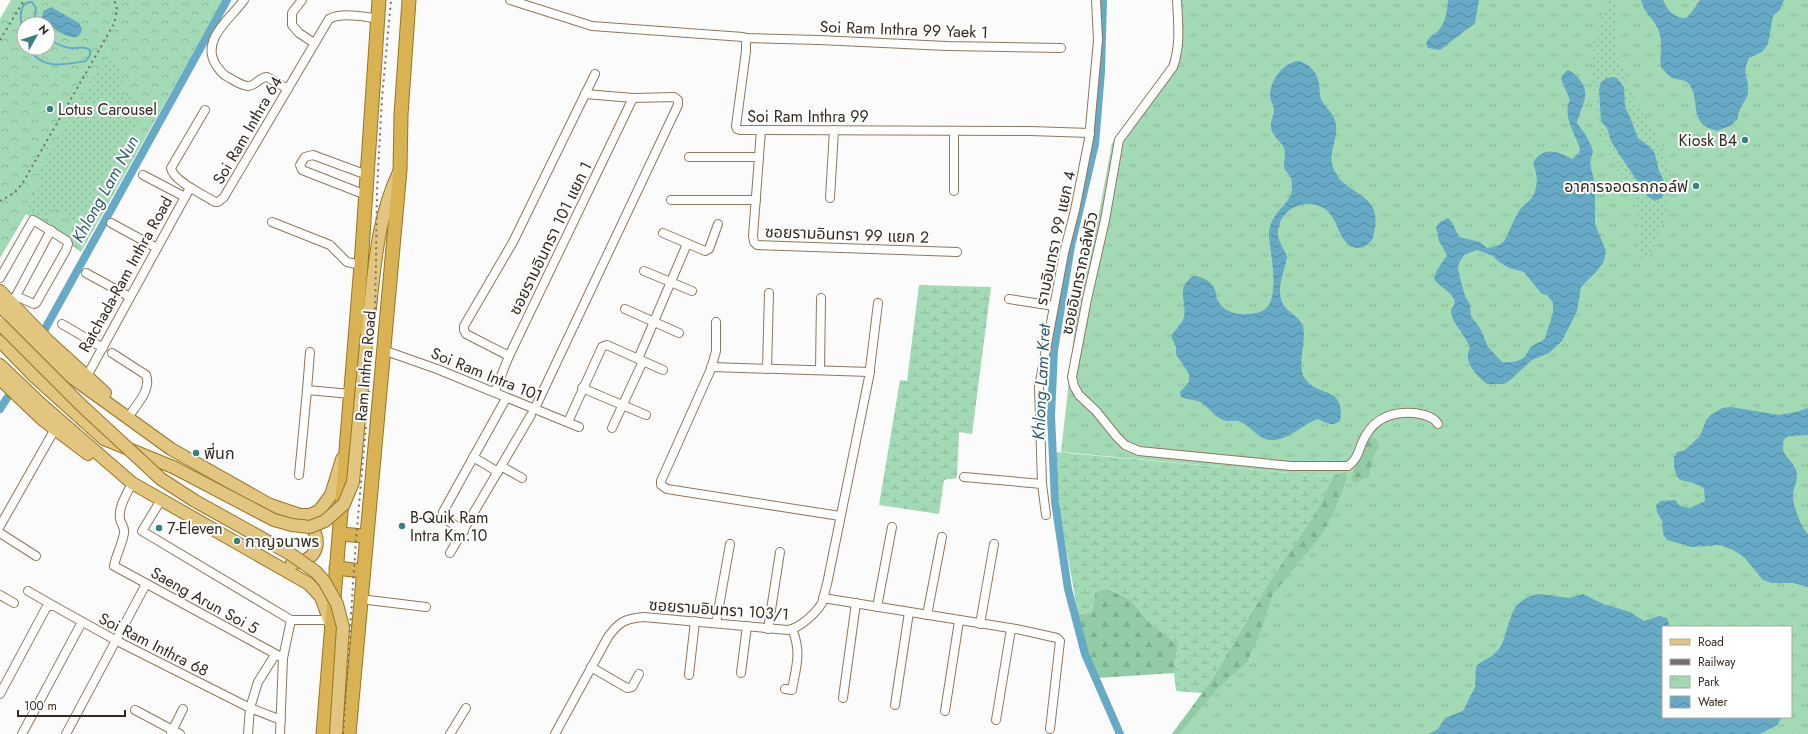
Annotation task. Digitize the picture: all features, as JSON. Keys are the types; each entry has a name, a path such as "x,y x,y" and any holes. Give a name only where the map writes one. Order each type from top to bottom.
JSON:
{"highway":[{"name":"Ram Inthra Road","path":"323,734 361,264 379,0"},
{"name":"Ram Inthra Road","path":"349,734 365,536 400,170 401,115 409,0"},
{"path":"340,534 365,536"},
{"path":"336,568 362,570"},
{"path":"329,648 334,645 341,645 355,657"}],"main road":[{"path":"0,351 56,404 80,423 104,439 173,467 274,520 292,525 310,527 324,521 344,504 353,482 367,334 382,217 391,189 400,170"},
{"path":"0,290 7,308 82,406 161,479 195,501 292,555 316,572 324,582 337,604 342,627 342,654 336,734"},
{"path":"7,308 49,342 87,376 118,410"},
{"path":"7,308 70,376 171,449 270,505 300,515 310,515 318,511 329,499 347,443"},
{"path":"0,341 39,381 104,439"},
{"path":"0,365 12,378 132,483"},
{"path":"0,379 55,429 132,483 300,577 316,590 321,597 331,624"},
{"path":"274,563 298,562 311,557 317,548 317,537 314,530 300,515"}],"street":[{"path":"244,0 216,35 211,51 215,63 224,74 246,86 252,86 261,78 267,77 288,89"},
{"path":"302,0 294,9 291,20 292,25 299,33 314,43"},
{"path":"510,0 592,26 746,38"},
{"name":"รามอินทรา 99 แยก 4","path":"1046,515 1042,484 1039,387 1042,363 1049,341 1064,253 1076,210 1090,133 1098,40 1096,0"},
{"name":"ซอยอินทรากอล์ฟวิว","path":"1177,0 1178,39 1176,58 1172,67 1119,140 1105,220 1087,299 1072,377 1074,386 1079,395 1126,445 1139,451 1184,454 1291,466 1348,466 1354,462 1368,431 1374,423 1385,417 1407,413 1419,414 1434,419 1438,424"},
{"name":"Soi Ram Inthra 64","path":"205,110 171,168 174,175 190,188 215,202 222,200 329,19 332,17 356,16 377,18"},
{"name":"Soi Ram Inthra 99 Yaek 1","path":"746,38 831,40 947,46 1061,48"},
{"name":"Soi Ram Inthra 99","path":"746,38 746,51 736,126 737,129 740,130 1090,133"},
{"path":"509,356 466,334 464,326 513,242 595,74"},
{"path":"450,553 533,412 678,105 678,100 674,97 633,98 585,94"},
{"name":"ซอยรามอินทรา 101 แยก 1","path":"495,391 509,356 633,98"},
{"name":"ซอยรามอินทรา 99 แยก 2","path":"761,130 753,236 756,246 957,252"},
{"path":"830,198 834,130"},
{"path":"954,131 954,191"},
{"path":"366,195 302,170 300,165 306,157 313,155 367,175"},
{"path":"689,157 759,157"},
{"path":"143,175 185,197"},
{"name":"Ratchada-Ram Inthra Road","path":"87,376 190,188"},
{"path":"671,200 756,200"},
{"path":"0,278 32,220 51,230 67,241 68,244 66,250 36,303 7,308"},
{"path":"112,222 157,248"},
{"path":"272,222 330,245 347,262 361,264"},
{"path":"663,233 687,244 708,251 718,224"},
{"path":"7,308 51,230"},
{"path":"612,428 640,360 654,321 687,244"},
{"path":"644,271 692,291"},
{"path":"86,273 130,297"},
{"path":"767,369 769,293"},
{"path":"820,370 821,298"},
{"path":"1009,300 1054,306"},
{"name":"ซอยรามอินทรา 103/1","path":"555,734 611,632 615,627 627,619 643,617 768,629 792,629 805,622 821,603 870,372 878,303"},
{"path":"625,310 654,321 679,334"},
{"path":"716,322 716,351 711,367 661,481 663,488 840,516"},
{"path":"62,324 102,348"},
{"path":"568,422 582,388 602,347 607,345 663,370"},
{"name":"Soi Ram Intra 101","path":"383,350 495,391 533,412 568,422 579,427"},
{"path":"299,474 310,352"},
{"path":"112,353 146,375 148,379 146,390 128,417"},
{"path":"711,367 870,372"},
{"path":"582,388 646,415"},
{"path":"307,390 351,394"},
{"path":"464,530 446,520 443,512 504,402"},
{"path":"0,526 55,429"},
{"path":"473,457 522,478"},
{"path":"964,477 1042,484"},
{"name":"Saeng Arun Soi 5","path":"132,483 120,510 120,520 124,527 124,534 114,566 279,657"},
{"path":"161,500 142,531 291,620 331,624"},
{"path":"877,607 892,527"},
{"path":"0,533 36,556"},
{"path":"927,615 942,537"},
{"path":"716,623 730,544"},
{"path":"980,624 994,544"},
{"path":"768,629 780,552"},
{"path":"66,734 117,642 146,584"},
{"name":"Soi Ram Inthra 68","path":"28,591 50,607 82,622 117,642 250,708 281,720"},
{"path":"0,595 14,603"},
{"path":"823,598 1054,636 1060,641 1050,729"},
{"path":"360,599 426,606"},
{"path":"843,698 856,603"},
{"path":"0,694 50,607"},
{"path":"895,705 909,612"},
{"path":"280,734 279,657 291,620"},
{"path":"689,675 695,621"},
{"path":"945,711 959,621"},
{"path":"22,734 82,622"},
{"path":"741,673 747,626"},
{"path":"996,720 1011,628"},
{"path":"785,690 792,690 797,658 798,642 792,629"},
{"path":"248,734 250,708 258,682 279,657"},
{"path":"592,668 627,688 632,688 639,674"},
{"path":"450,734 466,708"},
{"path":"136,710 175,733 183,709"}],"green space":[{"path":"11,0 223,0 81,252 26,214 0,258 0,19"},
{"path":"1180,0 1808,0 1808,734 1172,734 1211,681 1333,477 1061,452 1077,308 1093,245 1112,143 1173,72 1182,46"},
{"path":"1608,0 1616,0 1617,44 1620,62 1627,81 1664,151 1669,170 1670,192 1666,214 1650,255 1641,266 1639,259 1639,223 1634,199 1611,157 1598,123 1593,79 1594,40"},
{"path":"105,57 125,69 118,78 127,83 121,88 120,95 133,98 135,105 145,112 80,225 53,207 44,219 26,206 39,183 37,175 39,168"},
{"path":"919,285 991,287 972,434 959,432 957,478 944,480 939,514 879,505 900,380 907,381"},
{"path":"1369,438 1376,439 1379,446 1373,457 1369,477 1354,483 1351,479 1360,452"},
{"path":"1055,452 1333,477 1316,513 1270,581 1211,681 1202,693 1176,691 1174,673 1178,644 1151,624 1130,599 1106,588 1095,592 1092,612 1078,614 1060,513"},
{"path":"1345,472 1347,478 1335,510 1321,536 1273,594 1259,636 1247,662 1217,689 1179,734 1172,734 1211,681 1270,581 1316,513 1333,477"},
{"path":"1106,588 1130,599 1151,624 1178,644 1174,673 1097,678 1086,652 1078,614 1092,612 1095,592"}],"water":[{"path":"1448,0 1479,0 1475,23 1440,50 1428,48 1426,43 1427,41 1441,28 1444,21 1447,13"},
{"path":"1641,0 1663,0 1674,15 1681,18 1686,18 1700,0 1784,0 1780,10 1773,16 1768,44 1762,52 1749,58 1745,72 1748,85 1748,94 1739,111 1738,119 1730,126 1717,131 1701,123 1696,111 1693,91 1689,84 1683,80 1672,78 1661,67 1660,34"},
{"path":"51,7 79,23 82,29 80,35 71,37 65,35 56,29 56,16 42,16 43,11"},
{"path":"1298,61 1306,64 1315,72 1321,99 1332,114 1335,121 1336,135 1331,159 1337,175 1344,184 1369,202 1374,211 1376,223 1372,240 1366,246 1357,248 1351,246 1343,239 1333,218 1325,209 1317,205 1301,205 1287,212 1282,218 1279,226 1278,237 1287,257 1280,293 1285,307 1299,319 1303,327 1304,339 1301,360 1302,374 1310,385 1335,397 1339,402 1341,410 1340,421 1337,423 1329,424 1318,419 1286,437 1269,440 1260,436 1243,423 1238,421 1225,421 1200,402 1181,397 1180,392 1189,382 1189,374 1176,354 1176,347 1171,336 1183,320 1185,311 1183,290 1184,286 1193,276 1209,281 1215,290 1220,305 1237,314 1250,314 1262,311 1268,306 1272,298 1273,276 1269,236 1270,228 1272,221 1291,194 1292,182 1291,177 1284,168 1284,148 1273,134 1271,128 1274,110 1270,98 1272,84 1278,73 1292,62"},
{"path":"1568,70 1576,75 1585,91 1584,101 1577,123 1587,137 1593,151 1590,164 1595,184 1595,224 1606,251 1604,261 1597,271 1581,287 1577,311 1562,341 1549,353 1532,360 1504,384 1487,384 1475,373 1469,363 1468,353 1470,348 1451,314 1451,309 1455,301 1453,297 1434,279 1436,272 1447,255 1439,241 1436,227 1440,222 1448,218 1453,224 1459,237 1480,242 1487,248 1494,247 1502,243 1519,211 1531,199 1535,192 1537,181 1533,163 1537,158 1546,152 1556,152 1572,159 1579,153 1580,148 1568,118 1567,112 1570,100 1561,79 1563,74","holes":["1477,250 1493,256 1509,268 1524,272 1541,293 1548,296 1553,303 1553,313 1545,338 1531,347 1524,357 1515,362 1502,362 1488,347 1480,328 1471,316 1470,305 1465,296 1458,270 1459,263 1464,255"]},
{"path":"1607,78 1617,78 1624,87 1625,107 1638,138 1651,148 1655,154 1659,171 1665,183 1665,193 1661,198 1655,201 1648,197 1621,157 1612,143 1607,128 1601,121 1599,90 1601,82"},
{"path":"1731,407 1779,415 1808,408 1808,435 1789,436 1785,438 1783,448 1797,473 1793,498 1795,509 1800,521 1808,534 1808,587 1794,583 1772,583 1763,580 1744,557 1733,550 1720,545 1692,547 1667,540 1663,534 1662,521 1657,512 1656,505 1661,501 1675,500 1680,506 1690,508 1705,501 1704,488 1693,483 1680,480 1676,475 1674,457 1677,452 1685,450 1700,436 1706,420 1711,415 1722,408"},
{"path":"1540,594 1569,598 1583,594 1603,604 1630,612 1644,621 1659,616 1667,618 1670,626 1662,626 1662,718 1781,718 1777,725 1760,734 1429,734 1438,729 1445,718 1463,711 1475,687 1476,666 1493,655 1499,649 1512,613 1522,601"}],"waterway":[{"name":"Khlong Lam Nun","path":"45,329 227,0"},
{"name":"Khlong Lam Kret","path":"1103,0 1101,72 1095,144 1071,246 1054,350 1051,416 1055,502 1068,589 1085,654 1120,734"},
{"path":"21,16 24,5 32,2 36,8 35,16"},
{"path":"35,56 47,63 70,64 86,61 90,55 90,50 82,47 73,48 56,43"},
{"name":"Khlong Lam Nun","path":"0,409 7,398"}],"railway":[{"path":"0,40 24,0"},
{"path":"0,201 14,193 22,184 114,24 117,9 114,0"},
{"path":"343,734 356,540 375,320 377,191 382,98 391,0"}],"place":[{"name":"Lotus Carousel","path":"50,109"},
{"name":"Kiosk B4","path":"1745,140"},
{"name":"อาคารจอดรถกอล์ฟ","path":"1696,186"},
{"name":"พี่นก","path":"196,453"},
{"name":"B-Quik Ram Intra Km.10","path":"402,526"},
{"name":"7-Eleven","path":"159,528"},
{"name":"กาญจนาพร","path":"237,541"}]}
